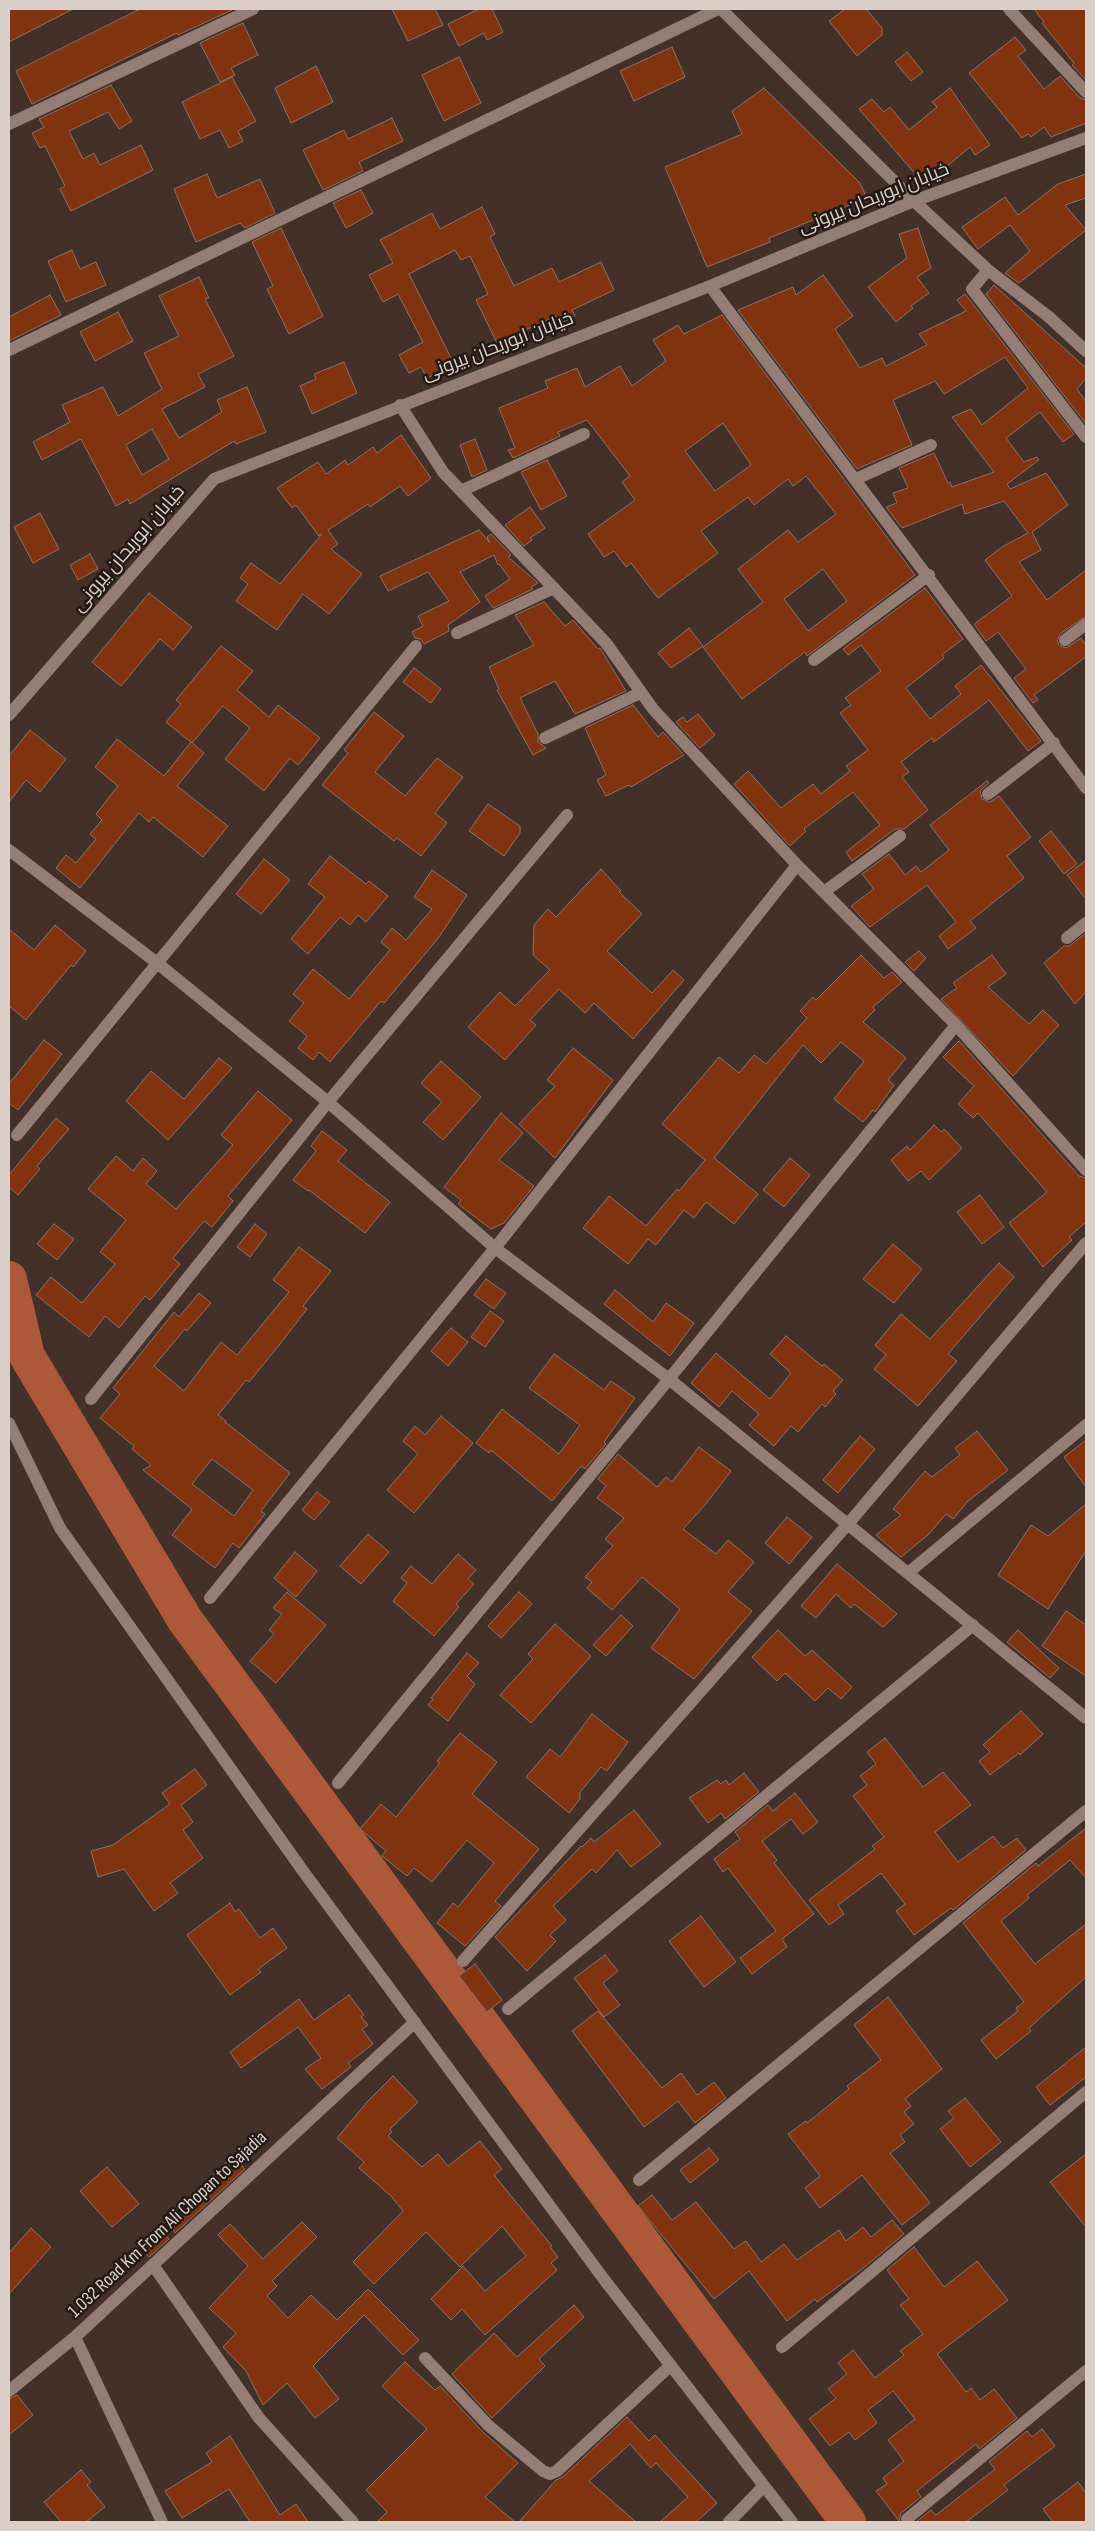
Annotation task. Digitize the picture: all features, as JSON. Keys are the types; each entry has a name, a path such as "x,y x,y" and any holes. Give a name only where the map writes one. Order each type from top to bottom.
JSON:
{"street":[{"path":"9,124 253,9"},
{"path":"9,350 720,9 914,202 988,270 1049,317 1086,351"},
{"path":"1009,9 1086,92"},
{"name":"خیابان ابوریحان بیرونی","path":"9,715 214,480 400,405 710,286 914,202 1086,138"},
{"path":"988,270 972,289 1086,436"},
{"path":"710,286 929,575 1086,788"},
{"path":"400,405 443,472 606,643 640,693 797,865 956,1026 1086,1170"},
{"path":"461,491 584,434"},
{"path":"856,479 931,445"},
{"path":"814,660 929,575"},
{"path":"457,633 554,588"},
{"path":"1065,640 1086,624"},
{"path":"17,1135 156,962 416,646"},
{"path":"546,738 640,693"},
{"path":"988,794 1054,743"},
{"path":"91,1399 328,1102 567,816"},
{"path":"824,892 900,836"},
{"path":"9,850 156,962 328,1102 495,1248 669,1379 973,1625 1083,1710"},
{"path":"210,1598 495,1248 797,865"},
{"path":"1067,938 1086,923"},
{"path":"338,1783 956,1026"},
{"path":"463,1961 848,1524 1086,1243"},
{"path":"9,1423 60,1528 298,1863 604,2278 792,2522"},
{"path":"908,1572 1086,1425"},
{"path":"508,2009 973,1625"},
{"path":"639,2180 1086,1811"},
{"name":"1.032 Road Km From Ali Chopan to Sajadia","path":"162,2522 75,2337 415,2022"},
{"path":"782,2347 1086,2092"},
{"path":"153,2265 259,2418 353,2522"},
{"path":"9,2391 75,2337"},
{"path":"425,2358 489,2426 543,2471 550,2474 557,2471 671,2366"},
{"path":"907,2519 1086,2371"},
{"path":"728,2522 764,2486"}],"building":[{"path":"9,9 73,9 9,42"},
{"path":"140,9 234,9 178,35 177,33 32,104 16,71"},
{"path":"392,9 435,9 443,25 408,41"},
{"path":"479,9 492,9 503,32 487,40 484,33 459,46 448,24"},
{"path":"845,9 866,9 882,28 882,35 857,56 829,21"},
{"path":"1034,9 1086,9 1086,80 1072,65 1074,63 1042,23 1044,22"},
{"path":"243,23 258,55 231,68 235,75 220,82 200,43"},
{"path":"1015,37 1026,50 1018,56 1044,89 1060,76 1080,98 1086,100 1086,123 1051,137 1044,127 1031,137 1028,134 1022,138 969,73"},
{"path":"672,47 685,77 634,101 620,71"},
{"path":"907,52 923,72 911,81 895,62"},
{"path":"459,57 481,103 444,121 422,75"},
{"path":"316,66 333,102 291,123 275,88"},
{"path":"232,77 256,121 238,131 243,141 229,148 220,130 200,139 182,102"},
{"path":"111,85 132,121 119,129 108,112 69,131 83,159 94,153 100,165 141,145 153,170 71,211 60,189 65,186 45,146 40,148 32,133 44,127 39,119"},
{"path":"764,88 860,183 867,198 769,238 770,242 707,267 665,167 742,134 732,111"},
{"path":"950,88 990,145 975,155 970,147 945,168 917,176 859,109 872,99 884,112 890,107 909,130 937,107 932,102"},
{"path":"392,118 403,141 359,162 363,171 323,190 303,150 344,130 348,139"},
{"path":"207,174 217,198 260,179 275,213 245,228 240,223 196,242 174,189"},
{"path":"1086,174 1086,198 1065,205 1086,230 1019,283 1005,273 1030,251 1010,225 978,249 962,227 1005,197 1018,215 1058,184"},
{"path":"361,190 373,213 346,228 333,203"},
{"path":"482,207 495,234 490,237 514,286 552,268 559,282 601,262 614,290 572,310 575,316 559,324 556,316 497,343 476,300 488,294 470,256 461,260 455,250 409,274 454,364 427,378 421,367 409,373 399,355 423,342 398,294 383,302 369,275 393,263 380,240 432,213 440,229"},
{"path":"281,228 323,316 289,334 267,289 273,286 252,242"},
{"path":"918,228 931,268 917,277 929,293 911,306 913,308 896,322 868,287 907,258 899,234"},
{"path":"72,250 80,269 96,262 106,285 66,302 48,261"},
{"path":"823,275 853,316 835,329 860,368 882,358 886,366 927,345 919,334 966,311 957,300 965,294 1074,434 1063,442 1040,412 1006,438 1024,462 1037,457 1039,460 1007,484 1010,489 1046,473 1068,505 1032,532 1041,550 1019,562 1047,600 1086,570 1086,616 1060,634 1057,641 1059,645 1066,648 1081,638 1086,645 1086,657 1034,695 1038,700 1033,703 1014,678 1026,669 998,632 986,641 974,624 1012,596 985,560 1002,547 1028,533 1004,501 965,514 962,504 902,528 886,507 897,503 893,493 908,488 899,468 934,453 948,483 950,482 952,487 994,472 952,417 971,409 982,425 1028,388 1005,357 944,394 935,381 893,400 912,445 857,469 738,310 793,287 796,295"},
{"path":"199,277 209,298 205,299 234,356 198,374 205,387 162,409 179,438 222,412 217,400 247,387 266,432 236,444 234,441 130,504 128,499 116,506 81,439 42,460 33,442 70,422 62,405 103,387 118,416 162,389 144,353 179,336 159,296","holes":["152,429 169,459 142,475 126,445"]},
{"path":"994,285 1086,368 1086,378 1077,389 1086,402 1086,424 986,294"},
{"path":"50,295 61,315 9,341 9,317"},
{"path":"118,312 133,341 95,361 80,332"},
{"path":"722,315 915,575 807,656 805,652 742,699 703,647 763,602 738,569 788,530 798,542 836,514 806,476 793,486 788,479 754,505 748,497 701,531 718,553 658,598 631,563 626,567 614,551 604,557 588,534 635,500 622,482 630,476 587,420 558,432 560,436 513,458 508,450 515,448 499,408 548,388 545,381 577,368 585,387 620,366 632,386 666,361 653,340 678,325 684,334","holes":["723,423 751,465 715,491 685,451","823,569 847,601 808,631 784,599"]},
{"path":"344,362 357,393 312,414 300,386 316,379 314,374"},
{"path":"401,435 431,478 408,496 400,486 370,507 368,504 328,530 338,544 331,549 362,574 329,614 303,594 277,630 236,601 248,584 240,578 251,563 280,584 322,534 319,536 296,505 292,508 277,488 318,462 326,474 345,460 348,465 373,447 377,453"},
{"path":"475,439 487,470 472,477 460,445"},
{"path":"547,460 567,496 541,510 521,472"},
{"path":"530,507 545,528 530,538 532,540 524,546 505,525"},
{"path":"40,513 59,549 33,563 14,527"},
{"path":"479,530 490,543 487,537 491,534 511,555 508,557 538,583 531,587 533,589 493,608 485,596 510,579 498,565 494,555 460,572 480,602 448,625 449,631 424,644 421,639 415,638 412,632 423,626 418,616 449,601 428,572 388,591 380,576"},
{"path":"90,554 98,569 78,580 70,565"},
{"path":"925,588 963,639 942,655 944,658 906,688 930,719 961,694 955,686 981,665 1041,741 1028,751 989,700 934,742 932,738 901,762 909,772 902,777 928,810 904,829 895,829 852,861 846,852 880,825 853,792 804,829 806,831 790,846 734,784 748,771 781,808 813,784 821,794 850,771 846,766 868,750 840,713 851,705 845,698 881,671 861,645 848,655 843,649"},
{"path":"149,593 192,627 173,650 160,639 121,686 92,662"},
{"path":"544,602 565,626 573,620 598,649 600,648 626,691 575,714 555,681 520,698 538,734 538,742 546,748 533,755 497,690 499,689 489,667 534,645 515,615"},
{"path":"689,628 703,646 671,668 658,653"},
{"path":"221,646 253,671 237,690 269,717 278,705 320,738 298,765 290,758 264,791 225,759 250,728 223,706 192,743 166,722 181,704 176,700"},
{"path":"414,668 441,689 431,703 403,682"},
{"path":"633,705 658,737 663,732 684,755 631,787 629,785 606,796 597,780 606,775 585,728"},
{"path":"374,712 404,736 375,772 405,796 437,758 463,777 435,813 447,823 421,856 397,838 394,841 322,785 348,753 344,750"},
{"path":"698,714 715,735 700,748 676,722 683,717 687,722"},
{"path":"30,730 66,759 40,792 26,780 9,802 9,756"},
{"path":"117,739 164,776 191,742 204,753 177,786 228,826 203,857 153,817 149,822 139,813 80,888 56,868 66,855 76,863 96,839 90,834 102,820 96,814 118,786 95,767"},
{"path":"987,781 989,783 980,791 982,799 990,802 999,796 1031,837 1007,856 1024,878 970,921 976,928 948,949 939,936 956,922 927,885 870,927 851,906 874,889 862,874 889,854 905,875 916,866 921,872 949,850 930,825"},
{"path":"488,804 520,826 520,833 504,856 469,831"},
{"path":"1051,831 1077,864 1064,874 1039,841"},
{"path":"330,856 366,884 369,881 388,896 366,922 358,915 350,925 340,917 308,954 291,939 325,897 308,884"},
{"path":"264,859 290,880 261,914 236,894"},
{"path":"1086,860 1086,899 1067,875"},
{"path":"601,869 621,891 619,892 642,914 607,951 652,993 673,970 684,980 633,1039 594,1003 585,1013 559,989 530,1020 536,1025 505,1060 468,1027 500,992 515,1006 550,970 533,955 534,925 548,909 556,917"},
{"path":"432,870 467,895 439,937 384,1003 381,1001 330,1062 319,1052 313,1060 298,1048 307,1036 289,1021 304,1003 293,994 313,969 349,999 390,950 381,942 392,928 406,940 432,909 414,897"},
{"path":"55,925 86,951 73,967 71,965 26,1020 9,1006 9,929 34,950"},
{"path":"1086,933 1086,992 1075,1004 1044,963 1064,946 1069,946"},
{"path":"919,951 926,958 914,971 905,962"},
{"path":"861,955 884,978 892,972 902,982 873,1007 875,1010 863,1022 906,1058 888,1080 894,1085 875,1112 873,1110 863,1122 834,1099 864,1061 841,1042 821,1063 803,1045 714,1158 758,1194 734,1224 706,1202 694,1218 684,1210 656,1245 648,1239 628,1264 583,1228 609,1196 646,1226 677,1189 679,1191 705,1160 662,1124 719,1057 739,1073 754,1055 766,1064 807,1018 800,1011 813,997 816,1000"},
{"path":"992,955 1006,974 988,987 1029,1024 1043,1010 1059,1025 1013,1076 941,999 957,988 953,983"},
{"path":"44,1040 62,1054 18,1110 9,1103 9,1084"},
{"path":"959,1041 1079,1176 1086,1178 1086,1222 1069,1237 1072,1240 1043,1267 1009,1223 1047,1192 978,1113 973,1118 958,1104 974,1086 943,1057"},
{"path":"573,1048 613,1080 555,1158 519,1124 555,1086 547,1080"},
{"path":"219,1058 232,1068 168,1140 126,1101 151,1071 184,1099"},
{"path":"441,1061 481,1097 443,1140 423,1122 442,1102 421,1083"},
{"path":"258,1091 292,1120 228,1196 233,1201 212,1227 204,1221 173,1258 180,1264 150,1300 145,1296 119,1328 105,1316 89,1337 36,1295 51,1277 82,1303 115,1264 100,1252 126,1220 88,1189 116,1156 133,1171 143,1158 157,1171 146,1184 176,1209 233,1145 221,1135"},
{"path":"501,1113 523,1133 499,1160 534,1186 504,1223 491,1229 458,1204 461,1200 444,1187"},
{"path":"56,1118 69,1129 37,1166 40,1169 18,1195 9,1187 9,1175"},
{"path":"934,1125 941,1132 944,1129 962,1148 929,1180 921,1171 908,1181 891,1160 907,1146 910,1150"},
{"path":"322,1131 347,1150 338,1161 390,1202 365,1233 293,1180 316,1151 311,1146"},
{"path":"790,1158 810,1175 784,1207 763,1190"},
{"path":"980,1195 1004,1227 982,1244 957,1212"},
{"path":"54,1224 74,1239 57,1260 37,1244"},
{"path":"255,1224 267,1234 250,1257 237,1247"},
{"path":"893,1244 922,1269 894,1303 863,1279"},
{"path":"299,1247 331,1271 303,1306 307,1309 280,1344 249,1382 246,1380 218,1415 290,1473 261,1511 265,1514 239,1548 233,1543 215,1568 172,1535 192,1509 143,1470 151,1465 132,1449 134,1446 100,1418 120,1394 113,1388 174,1312 179,1317 199,1293 211,1303 187,1331 185,1329 154,1366 184,1391 221,1342 237,1355 289,1292 273,1280","holes":["212,1459 253,1490 234,1516 192,1484"]},
{"path":"999,1263 1014,1277 948,1354 957,1361 918,1406 874,1369 886,1355 875,1345 901,1314 930,1339"},
{"path":"486,1279 506,1293 494,1309 474,1295"},
{"path":"615,1290 653,1322 666,1303 694,1323 670,1356 604,1304"},
{"path":"490,1311 504,1321 485,1347 471,1337"},
{"path":"451,1328 468,1342 448,1366 431,1351"},
{"path":"786,1336 822,1366 824,1364 843,1380 833,1391 836,1394 825,1407 822,1404 798,1432 791,1426 774,1446 749,1425 759,1414 732,1391 719,1407 691,1383 716,1353 770,1399 791,1373 770,1354"},
{"path":"554,1354 604,1390 611,1381 635,1398 604,1442 606,1444 585,1469 581,1466 552,1501 491,1450 489,1453 476,1443 502,1409 559,1454 580,1425 529,1388"},
{"path":"441,1416 473,1443 414,1513 387,1490 418,1454 403,1441 415,1426 425,1435"},
{"path":"977,1431 1008,1470 968,1501 953,1519 946,1514 928,1535 901,1557 876,1535 901,1515 893,1509 925,1471 932,1477 960,1455 955,1448"},
{"path":"860,1436 875,1449 838,1493 823,1480"},
{"path":"1086,1440 1086,1487 1064,1457"},
{"path":"699,1447 731,1471 705,1505 683,1529 716,1554 728,1540 754,1562 728,1592 752,1611 694,1679 651,1648 680,1609 642,1577 612,1610 587,1588 592,1582 585,1577 613,1546 605,1539 624,1518 597,1498 606,1486 598,1479 618,1454 657,1487 666,1477 672,1482"},
{"path":"317,1492 330,1502 314,1520 302,1510"},
{"path":"1086,1504 1086,1551 1048,1609 998,1575 1031,1525 1048,1536"},
{"path":"787,1517 812,1537 789,1564 765,1543"},
{"path":"368,1534 389,1552 361,1584 340,1566"},
{"path":"295,1552 317,1571 296,1597 274,1578"},
{"path":"458,1554 476,1570 468,1579 474,1584 456,1604 459,1607 434,1636 393,1601 407,1583 401,1578 411,1566 432,1584"},
{"path":"837,1564 897,1614 883,1627 854,1604 851,1608 836,1594 816,1618 801,1606"},
{"path":"287,1592 326,1625 276,1683 250,1661 274,1634 269,1630 282,1614 273,1608"},
{"path":"519,1592 532,1604 501,1638 488,1626"},
{"path":"1066,1611 1086,1625 1086,1676 1042,1646"},
{"path":"621,1615 633,1626 606,1656 593,1645"},
{"path":"555,1624 591,1656 531,1723 500,1695 533,1659 528,1654"},
{"path":"778,1630 805,1656 812,1650 852,1687 841,1699 828,1688 815,1701 785,1673 777,1681 752,1657"},
{"path":"1018,1630 1059,1668 1050,1678 1007,1642"},
{"path":"467,1653 479,1663 467,1676 475,1684 448,1721 428,1705 433,1699 431,1698"},
{"path":"1021,1711 1043,1734 1020,1755 1019,1753 990,1775 979,1761 990,1752 983,1745"},
{"path":"592,1714 628,1742 607,1771 601,1767 580,1792 580,1799 569,1813 526,1777 550,1749 560,1757"},
{"path":"460,1733 497,1762 472,1794 539,1849 495,1901 501,1906 465,1946 437,1923 453,1903 458,1907 494,1863 467,1840 432,1882 414,1868 407,1876 382,1856 386,1851 360,1829 381,1804 396,1817 440,1763 437,1761"},
{"path":"885,1738 923,1787 943,1772 971,1805 935,1832 958,1862 993,1836 1003,1848 1017,1838 1026,1850 953,1910 951,1908 914,1935 896,1911 905,1904 881,1873 838,1905 844,1914 829,1925 809,1900 875,1849 872,1846 884,1837 853,1796 867,1785 860,1776 876,1764 867,1752"},
{"path":"195,1769 207,1785 181,1805 193,1822 183,1830 203,1858 170,1883 178,1893 154,1911 124,1869 98,1877 91,1851 113,1845 170,1804 162,1793"},
{"path":"744,1773 759,1792 725,1819 721,1813 708,1823 689,1798 717,1780 721,1784 726,1780 729,1785"},
{"path":"795,1793 818,1822 803,1834 791,1819 762,1841 777,1860 774,1863 814,1914 782,1939 787,1947 752,1974 740,1958 776,1931 728,1868 723,1872 714,1859 740,1839 735,1832 768,1805 773,1811"},
{"path":"634,1810 661,1844 631,1867 617,1850 596,1873 592,1869 553,1906 566,1920 550,1935 556,1941 527,1971 495,1937 581,1846 591,1838 594,1842"},
{"path":"1086,1828 1086,1878 1070,1860 1027,1895 1029,1898 1001,1921 1035,1964 1086,1924 1086,1977 1029,2028 1031,2031 996,2059 981,2040 1018,2011 1016,2008 1024,2002 963,1923 1036,1863 1038,1866"},
{"path":"230,1903 235,1912 239,1909 260,1938 273,1928 287,1948 258,1969 261,1972 230,1995 187,1935"},
{"path":"701,1916 736,1962 704,1987 669,1941"},
{"path":"605,1955 618,1971 603,1983 620,2005 604,2017 574,1978"},
{"path":"475,1964 502,2000 487,2012 459,1976"},
{"path":"349,1995 364,2015 361,2017 368,2025 362,2029 373,2044 348,2063 351,2067 322,2089 305,2069 321,2058 298,2027 241,2068 230,2052 299,1999 314,2020"},
{"path":"888,1997 942,2069 905,2099 911,2106 904,2112 914,2124 900,2135 905,2142 890,2153 930,2203 902,2225 862,2175 820,2208 805,2188 820,2176 788,2134 806,2121 807,2123 849,2089 847,2086 881,2060 854,2025"},
{"path":"598,2011 662,2088 681,2073 697,2095 714,2082 726,2098 695,2123 678,2101 644,2127 572,2031"},
{"path":"1086,2047 1086,2077 1050,2105 1036,2087"},
{"path":"393,2076 418,2102 390,2129 392,2132 388,2136 422,2167 438,2154 448,2166 480,2141 502,2169 494,2175 552,2246 550,2247 558,2257 551,2263 557,2270 485,2335 462,2309 451,2320 431,2299 463,2266 485,2291 526,2256 502,2226 460,2267 426,2232 374,2284 353,2262 403,2211 391,2196 359,2168 364,2162 337,2138 368,2101"},
{"path":"965,2098 1001,2142 970,2167 940,2129 954,2118 948,2111"},
{"path":"709,2148 719,2160 690,2183 680,2170"},
{"path":"1086,2154 1086,2227 1050,2182"},
{"path":"233,2156 245,2169 175,2233 168,2218"},
{"path":"107,2167 139,2204 112,2227 80,2191"},
{"path":"652,2195 672,2220 696,2202 734,2249 746,2241 761,2262 784,2244 797,2260 839,2230 846,2241 863,2227 871,2237 892,2220 904,2234 862,2269 817,2302 815,2299 787,2321 749,2271 714,2299 638,2206"},
{"path":"302,2222 317,2237 272,2281 277,2286 267,2296 288,2318 311,2295 337,2320 368,2289 419,2340 403,2355 364,2315 313,2366 339,2399 315,2418 287,2383 263,2405 246,2371 223,2347 236,2333 209,2308 248,2266 218,2235 230,2224 263,2259"},
{"path":"159,2227 169,2239 149,2257 139,2246"},
{"path":"31,2228 51,2247 9,2294 9,2253"},
{"path":"914,2247 944,2287 977,2261 1008,2300 937,2354 966,2392 971,2388 980,2400 994,2389 1017,2418 979,2449 976,2444 917,2491 921,2497 901,2513 899,2521 876,2491 887,2484 883,2478 904,2461 888,2440 915,2419 893,2391 868,2410 877,2423 855,2440 849,2432 830,2446 809,2419 836,2398 828,2389 847,2374 838,2363 853,2350 875,2378 904,2355 900,2351 923,2334 900,2305 909,2299 887,2270"},
{"path":"574,2305 584,2317 539,2359 545,2366 492,2418 452,2374 494,2333 517,2357"},
{"path":"405,2362 435,2390 440,2386 483,2432 518,2463 485,2497 515,2522 377,2522 387,2512 366,2490 427,2429 382,2386"},
{"path":"17,2395 33,2415 9,2435 9,2399"},
{"path":"627,2417 649,2441 655,2435 717,2503 696,2522 660,2522 688,2497 656,2463 651,2468 630,2444 589,2481 636,2522 519,2522 556,2480 563,2477"},
{"path":"1042,2429 1055,2446 1004,2485 1008,2490 966,2522 916,2522 931,2510 936,2515 995,2469 989,2462 1027,2431 1032,2437"},
{"path":"230,2436 280,2515 296,2504 308,2522 250,2522 229,2489 182,2518 165,2491 212,2462 206,2453"},
{"path":"81,2470 91,2482 87,2485 105,2507 86,2522 61,2522 44,2502"},
{"path":"1078,2482 1086,2493 1086,2522 1053,2522 1043,2509"}],"waterway":[{"path":"9,1279 27,1356 185,1620 848,2522"}]}
